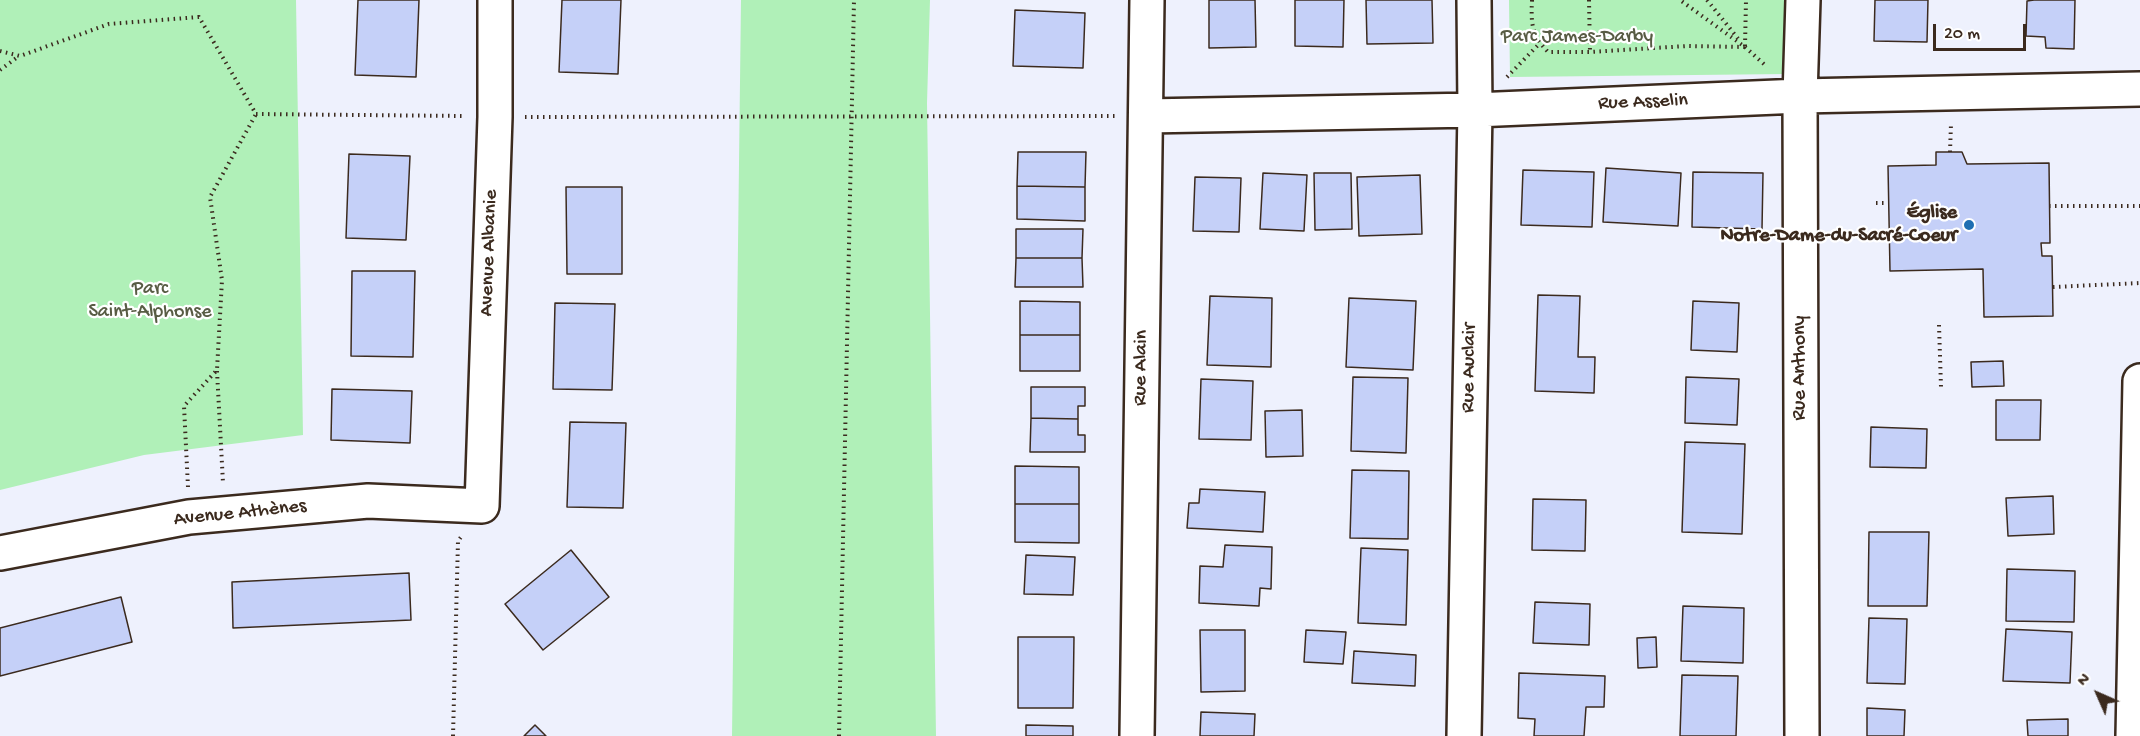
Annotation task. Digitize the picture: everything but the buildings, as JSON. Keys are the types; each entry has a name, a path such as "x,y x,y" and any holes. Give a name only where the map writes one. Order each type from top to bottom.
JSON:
{"street":[{"name":"Avenue Albanie","path":"482,506 495,117 495,0"},
{"name":"Rue Alain","path":"1137,736 1147,0"},
{"name":"Rue Auclair","path":"1464,736 1475,110 1474,0"},
{"name":"Rue Anthony","path":"1802,736 1800,96 1803,0"},
{"name":"Rue Asselin","path":"1146,116 1475,110 1800,96 2140,90"},
{"path":"2133,736 2140,381"},
{"name":"Avenue Athènes","path":"0,553 189,518 225,514 368,501 482,506"}],"path":[{"path":"839,736 854,0"},
{"path":"1532,0 1531,27 1548,52 1590,52 1687,46 1745,47"},
{"path":"1589,0 1590,52"},
{"path":"1680,0 1745,47"},
{"path":"1707,0 1745,47"},
{"path":"1745,47 1746,0"},
{"path":"0,70 20,56 109,24 199,17 256,114"},
{"path":"0,51 20,56"},
{"path":"256,114 495,117 1146,116"},
{"path":"225,514 217,370 222,280 210,197 256,114"},
{"path":"1876,203 1889,203"},
{"path":"2049,206 2140,206"},
{"path":"2053,286 2140,283"},
{"path":"1939,325 1941,387"},
{"path":"189,518 184,406 217,370"},
{"path":"453,736 458,541 482,506"}],"green space":[{"name":"Parc Saint-Alphonse","path":"0,0 296,0 303,435 144,455 0,490"},
{"path":"741,0 930,0 927,103 936,736 732,736"},
{"name":"Parc James-Darby","path":"1509,0 1789,0 1787,74 1510,77"}],"place":[{"name":"Église Notre-Dame-du-Sacré-Coeur","path":"1969,225"}]}
